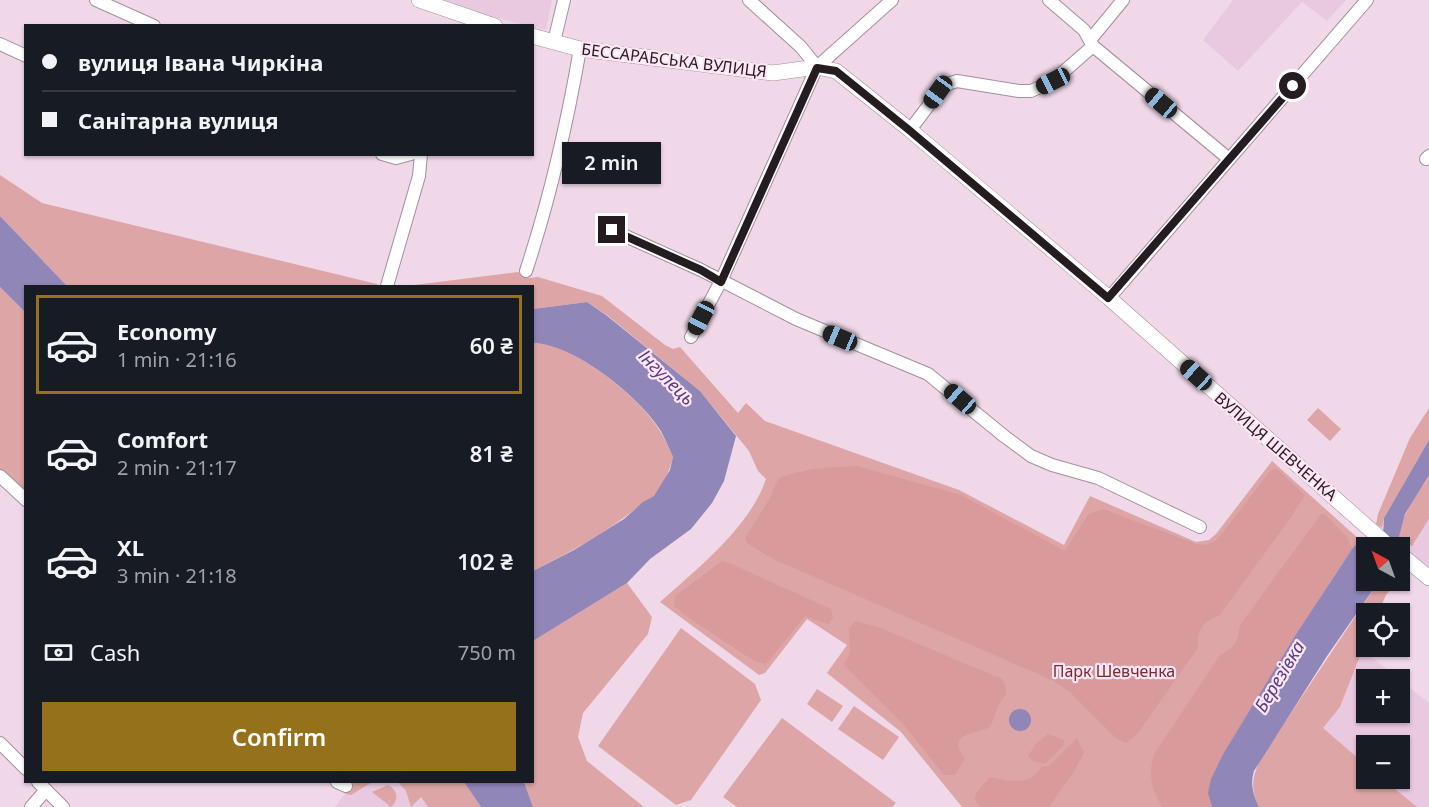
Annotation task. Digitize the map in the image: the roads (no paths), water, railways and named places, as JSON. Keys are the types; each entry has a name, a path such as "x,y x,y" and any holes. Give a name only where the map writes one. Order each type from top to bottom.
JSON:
{"main road":[{"path":"419,0 479,23"},
{"name":"БЕССАРАБСЬКА ВУЛИЦЯ","path":"534,37 580,49 773,73 817,68"},
{"name":"ВУЛИЦЯ ШЕВЧЕНКА","path":"817,68 836,71 909,130 1108,298 1378,537"},
{"path":"1410,563 1429,578"}],"street":[{"path":"96,0 150,24"},
{"path":"554,42 564,0"},
{"path":"749,0 801,47 817,68"},
{"path":"691,337 721,282 817,68 892,0"},
{"path":"1048,0 1084,30 1091,43 1229,159"},
{"path":"909,130 944,85 957,81 1030,91 1053,81 1091,43 1123,0"},
{"path":"1108,298 1366,0"},
{"path":"0,44 24,55"},
{"path":"526,270 548,200 564,135 580,49"},
{"path":"389,156 396,158 404,156"},
{"path":"387,285 419,176 421,156"},
{"path":"612,230 701,270 796,319 928,374 1031,456 1052,465 1098,478 1200,526"},
{"path":"0,476 24,498"},
{"path":"0,742 24,767"},
{"path":"31,807 42,786 63,807"}],"water":[{"path":"0,216 66,285 24,285 24,311 0,287"},
{"name":"Інгулець","path":"587,302 700,391 736,436 724,481 712,503 691,529 650,559 627,583 534,640 534,570 574,550 624,519 643,502 654,496 670,470 673,457 661,431 651,417 622,388 586,362 567,352 534,343 534,309"},
{"path":"1429,440 1429,475 1405,514 1399,537 1381,537 1384,518"},
{"name":"Березівка","path":"1356,544 1356,591 1372,591 1364,603 1356,603 1356,614 1254,771 1253,789 1259,807 1212,807 1208,793 1211,779 1223,754 1295,636"},
{"path":"1016,709 1024,709 1031,716 1031,724 1024,731 1016,731 1009,724 1009,716"},
{"path":"465,783 524,783 533,807 481,807"}],"park label":[{"name":"Парк Шевченка","path":"1114,671"}]}
